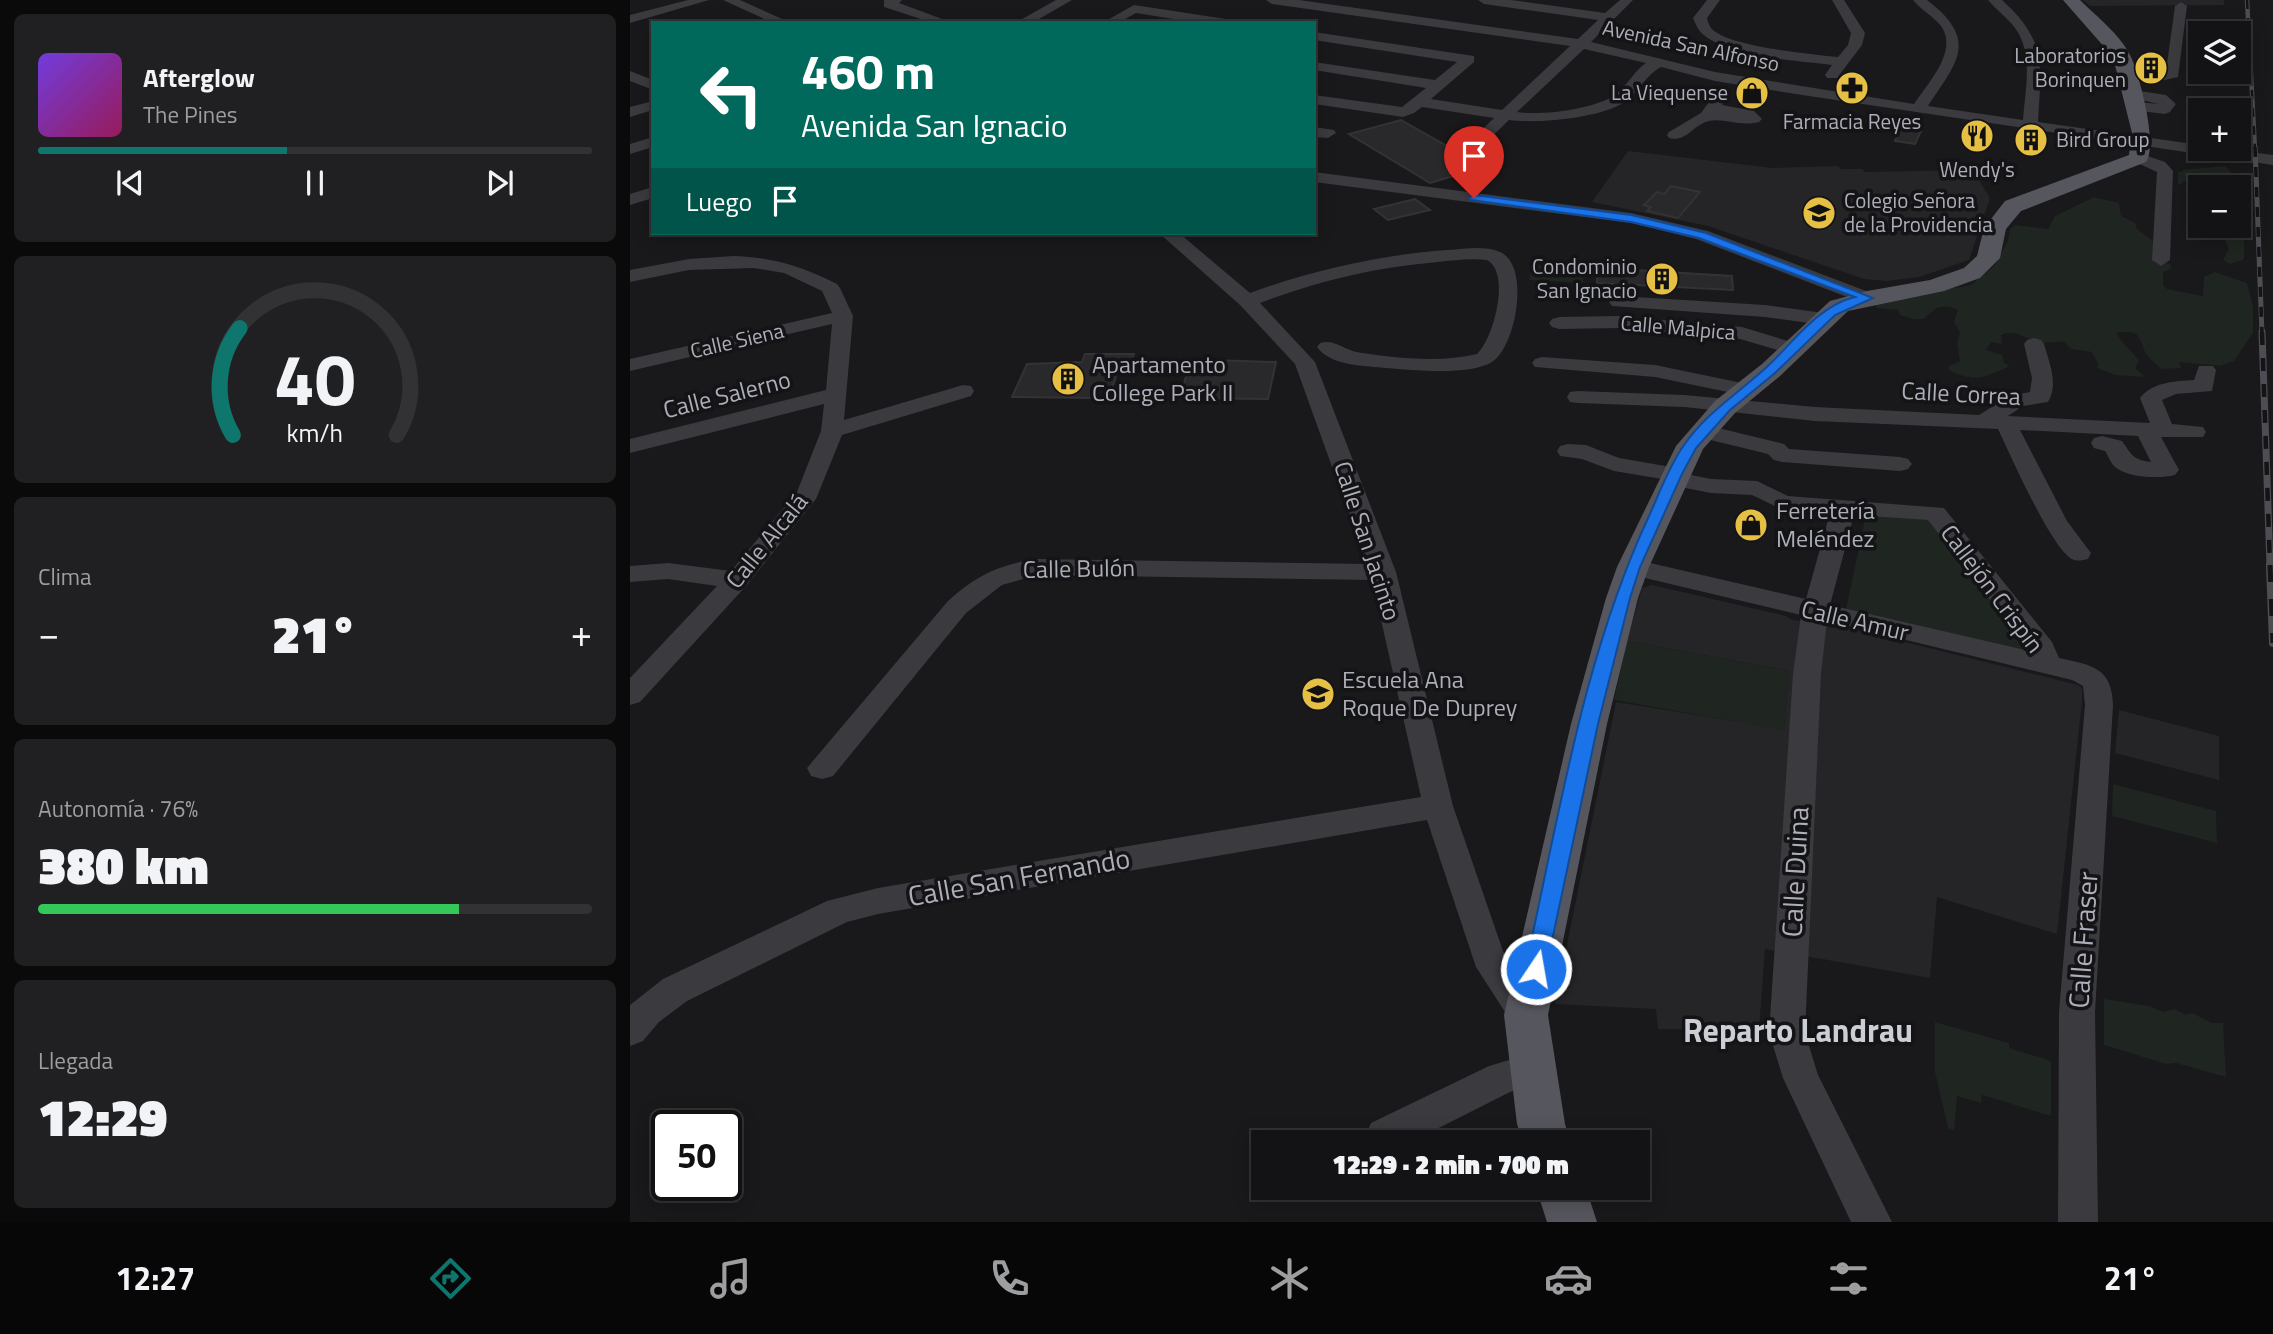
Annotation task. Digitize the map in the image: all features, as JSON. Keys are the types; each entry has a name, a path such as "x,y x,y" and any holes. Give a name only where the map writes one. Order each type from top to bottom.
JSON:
{"main road":[{"path":"1543,1130 1526,1015 1589,724 1633,567 1674,477 1702,431 1839,306 1867,298 1935,286 1972,273 1988,258 1995,228 2013,206 2141,150 2133,93 2114,45 2071,0"},
{"path":"1565,1200 1572,1222"}],"street":[{"path":"633,16 703,0"},
{"path":"729,0 780,21"},
{"path":"897,0 889,4 941,21"},
{"path":"1029,0 1062,2"},
{"name":"Avenida San Alfonso","path":"1272,0 1580,44 1640,55 1732,80 2030,126 2141,150 2273,160"},
{"path":"1484,0 1534,3 1614,27 1640,55"},
{"path":"1472,146 1580,44 1614,27 1627,0"},
{"path":"1714,0 1700,18 1706,32 1744,46 1842,62"},
{"path":"1818,93 1855,45 1858,33 1839,0"},
{"path":"1919,0 1940,18 1952,36 1950,59 1919,109"},
{"path":"1994,0 2014,18 2028,38 2032,62 2030,126"},
{"path":"1025,21 1062,2"},
{"path":"2133,93 2160,77 2173,74 2180,6"},
{"path":"1112,21 1134,9 1213,21"},
{"path":"1316,26 1340,10"},
{"path":"633,16 651,22"},
{"path":"1316,36 1469,59 1419,102 1403,111 1387,111 1316,99"},
{"path":"1419,102 1504,115 1546,118 1610,104 1622,97 1648,68 1660,62"},
{"path":"1316,66 1438,85"},
{"path":"631,77 651,85"},
{"path":"1675,135 1709,112 1732,80"},
{"path":"630,112 651,106"},
{"path":"630,149 651,143"},
{"path":"2141,150 2165,171 2161,260"},
{"path":"1316,177 1631,218 1702,235 1867,298"},
{"path":"630,200 651,193"},
{"name":"Calle San Jacinto","path":"1170,235 1247,301 1305,362 1383,572 1438,806 1488,957 1526,1015"},
{"path":"1247,301 1289,285 1402,258 1479,254 1497,257 1505,264 1510,292 1496,347 1487,357 1464,363 1422,364 1346,356 1327,348"},
{"path":"630,276 656,268 730,261 789,268 831,288 843,316"},
{"path":"1619,302 1765,311 1824,319"},
{"name":"Calle Siena","path":"630,365 843,316"},
{"name":"Calle Alcalá","path":"630,695 737,580 808,494 832,431 843,316"},
{"name":"Calle Malpica","path":"1559,323 1619,322 1727,331 1794,349"},
{"path":"1614,338 1794,349"},
{"path":"2034,344 2043,377 2040,397 2017,401 1995,422 2056,523 2079,553"},
{"path":"1542,363 1656,371 1736,398"},
{"path":"2102,443 2114,446 2122,461 2131,467 2167,470 2155,430 2151,398 2157,393 2185,386 2204,386 2207,370"},
{"path":"832,431 963,391"},
{"name":"Calle Salerno","path":"630,446 836,394"},
{"path":"1578,397 1684,401 1736,398"},
{"name":"Calle Correa","path":"1736,398 1995,422 2195,432"},
{"path":"1702,431 1776,449 1782,455 1900,464"},
{"path":"1568,451 1586,452 1614,464 1712,486 1757,488 1783,503 1844,508"},
{"name":"Callejón Crispín","path":"1844,508 1935,513 2042,648 2063,669"},
{"name":"Calle Duina","path":"1844,508 1815,612 1807,674 1787,1033 1801,1078 1872,1222"},
{"name":"Calle Bulón","path":"822,768 957,607 982,583 1006,571 1037,567 1383,572"},
{"name":"Calle Amur","path":"1633,567 2063,669"},
{"path":"630,573 668,571 737,580"},
{"name":"Calle Fraser","path":"2063,669 2089,675 2099,686 2077,1012 2078,1222"},
{"name":"Calle San Fernando","path":"630,1030 648,1011 675,990 839,911 878,901 1438,806"},
{"path":"1396,1130 1502,1078 1533,1069"}],"shaded area":[{"path":"2083,0 2224,0 2224,5 2090,6"},
{"name":"Colegio Señora de la Providencia","path":"1628,151 1773,168 1838,166 1841,169 1862,169 1865,172 1973,170 1990,198 1969,260 1919,277 1887,281 1864,279 1708,226 1592,202"},
{"path":"2226,166 2233,175 2188,175 2188,182 2178,184 2178,171 2183,172 2182,170"},
{"path":"2094,197 2119,203 2121,216 2135,223 2137,229 2152,240 2162,262 2170,264 2171,269 2163,272 2163,285 2167,289 2203,296 2204,277 2215,272 2247,283 2253,306 2253,333 2234,361 2220,366 2179,362 2181,368 2161,369 2146,354 2137,335 2124,332 2117,333 2139,361 2135,368 2145,377 2116,375 2097,368 2098,364 2092,352 2071,349 2064,342 2042,343 2007,333 2001,335 2002,344 1991,342 1986,350 2002,355 2004,363 2010,366 1987,376 1967,377 1949,370 1949,366 1960,361 1957,341 1960,333 1954,322 1958,310 1940,307 1924,319 1913,319 1900,315 1898,310 1877,308 1875,303 1971,285 1994,266 2008,241 2010,229 2016,225 2048,229 2055,216"},
{"path":"2224,238 2244,238 2243,260 2230,264 2223,260 2229,249"},
{"path":"1532,265 1584,268 1583,283 1529,280"},
{"path":"1867,510 1933,515 2035,649 2030,651 1846,609"},
{"path":"1652,585 1786,616 1792,620 1836,625 2082,688 2057,934 1937,897 1930,978 1765,949 1759,1030 1658,1029 1656,1009 1555,1004 1616,702 1784,729 1789,671 1627,641 1642,588"},
{"path":"1627,641 1789,671 1784,730 1614,700"},
{"path":"2119,710 2219,736 2219,780 2115,753"},
{"path":"2113,784 2216,811 2217,843 2112,816"},
{"path":"2104,999 2149,1006 2163,1012 2174,1009 2186,1015 2192,1013 2212,1023 2223,1023 2226,1077 2176,1063 2166,1064 2104,1045"},
{"path":"1935,1022 2009,1043 2009,1048 2051,1061 2051,1116 1982,1095 1981,1103 1957,1096 1954,1130 1948,1128 1935,1072"}],"building":[{"path":"1401,120 1484,167 1430,183 1349,134"},
{"name":"Wendy's","path":"1973,125 1987,127 1982,142 1967,140"},
{"path":"1901,128 1921,131 1915,144 1895,141"},
{"path":"1671,186 1700,192 1678,218 1647,211 1651,207 1644,205 1657,192 1664,194"},
{"path":"1415,199 1430,210 1388,220 1374,209"},
{"name":"Condominio San Ignacio","path":"1597,270 1732,276 1733,290 1597,283"},
{"name":"Apartamento College Park II","path":"1085,354 1134,354 1128,371 1118,371 1112,388 1098,388 1094,398 1012,397 1027,364 1082,362"},
{"path":"1190,362 1276,362 1268,399 1180,398"},
{"name":"Ferretería Meléndez","path":"1742,512 1764,517 1760,534 1738,530"}],"railway":[{"path":"2247,0 2255,149"},
{"path":"2255,147 2262,334"},
{"path":"2262,332 2270,566"},
{"path":"2270,565 2273,643"}],"place":[{"name":"Laboratorios Borinquen","path":"2151,68"},
{"name":"Farmacia Reyes","path":"1852,88"},
{"name":"La Viequense","path":"1752,93"},
{"name":"Wendy's","path":"1977,136"},
{"name":"Bird Group","path":"2031,140"},
{"name":"Colegio Señora de la Providencia","path":"1819,213"},
{"name":"Condominio San Ignacio","path":"1662,279"},
{"name":"Apartamento College Park II","path":"1068,379"},
{"name":"Ferretería Meléndez","path":"1751,525"},
{"name":"Escuela Ana Roque De Duprey","path":"1318,694"}],"district":[{"name":"Reparto Landrau","path":"1798,1031"}],"route":[{"path":"1474,198 1631,218 1702,235 1829,281 1867,298 1851,301 1830,312 1771,370 1725,407 1690,446 1675,474 1622,598 1589,724 1536,969"}]}
